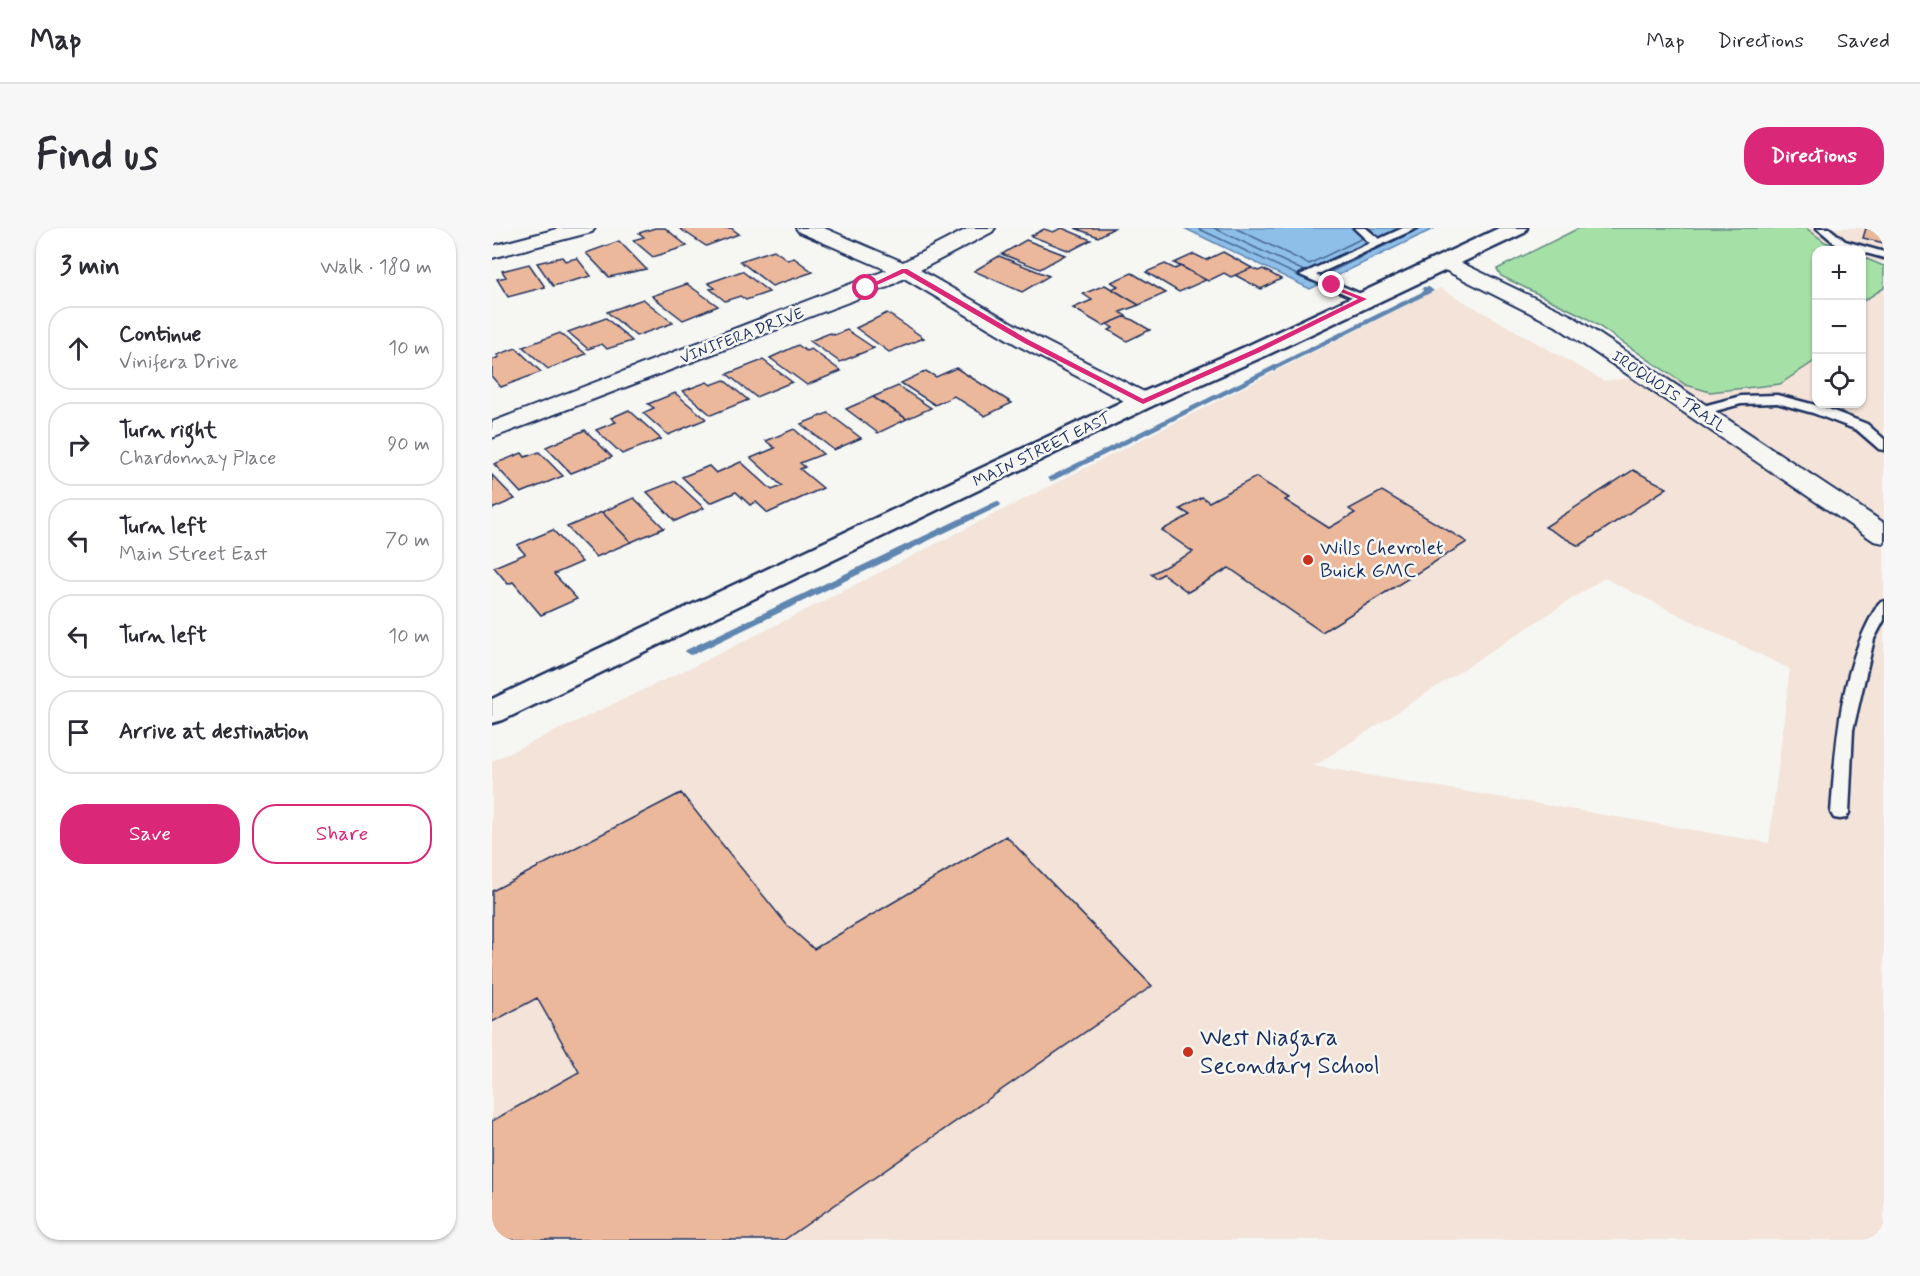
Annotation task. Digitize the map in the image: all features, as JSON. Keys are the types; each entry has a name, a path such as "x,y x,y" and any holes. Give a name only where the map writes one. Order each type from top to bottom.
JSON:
{"main road":[{"name":"MAIN STREET EAST","path":"492,712 1143,401 1448,262 1515,228"}],"street":[{"path":"492,252 585,228"},
{"path":"806,228 905,270 1027,341 1143,401"},
{"name":"VINIFERA DRIVE","path":"492,431 873,285 985,228"},
{"name":"IROQUOIS TRAIL","path":"1448,262 1564,321 1884,535"}],"lane":[{"path":"1359,228 1377,243"},
{"path":"1364,299 1306,275 1412,228"},
{"path":"1822,228 1841,243 1884,255"},
{"path":"1697,412 1741,400 1777,399 1818,410 1862,427 1884,430"},
{"path":"1862,427 1884,446"},
{"path":"1840,813 1845,730 1866,639 1884,606"}],"shaded area":[{"path":"1731,228 1884,228 1884,263 1866,259 1866,246 1812,246"},
{"name":"West Niagara Secondary School","path":"1884,274 1884,1240 492,1240 492,761 705,661 1440,288 1604,381 1730,366 1812,316 1812,408 1866,408 1866,285","holes":["1604,578 1790,669 1769,843 1314,766"]}],"green space":[{"path":"1579,228 1806,228 1825,242 1836,246 1812,246 1812,363 1780,384 1710,392 1686,385 1585,317 1501,276 1497,269"},
{"path":"1866,259 1884,266 1884,288 1866,299"}],"water":[{"path":"1184,228 1435,228 1310,289"}],"building":[{"path":"655,228 665,228 687,246 653,257 633,240 644,237 639,233"},
{"path":"679,228 731,228 739,234 706,246"},
{"path":"1062,228 1091,240 1070,251 1031,236 1044,229 1053,232"},
{"path":"1075,228 1114,228 1098,237"},
{"path":"1866,228 1884,228 1884,243 1863,238"},
{"path":"1026,240 1065,255 1040,269 1002,254"},
{"path":"619,241 646,269 609,277 586,253"},
{"path":"774,250 788,260 794,258 813,272 772,286 740,261"},
{"path":"1223,252 1252,268 1231,277 1224,273 1208,281 1174,263 1194,254 1206,260"},
{"path":"999,256 1049,276 1022,292 974,271"},
{"path":"562,257 565,261 577,258 591,276 553,286 537,263"},
{"path":"529,264 545,287 508,297 497,279 506,277 502,271"},
{"path":"1165,264 1175,269 1181,266 1206,280 1179,292 1146,272"},
{"path":"1252,268 1258,271 1263,269 1281,279 1261,289 1235,275"},
{"path":"742,271 769,292 746,300 740,296 725,301 710,289 715,288 708,283"},
{"path":"1132,273 1166,293 1139,305 1112,289 1118,286 1111,282"},
{"path":"687,284 718,306 683,320 652,296"},
{"path":"1105,285 1139,305 1120,312 1126,316 1103,326 1073,308 1092,300 1083,294"},
{"path":"643,299 673,323 636,336 607,312"},
{"path":"887,313 924,338 889,352 856,328"},
{"path":"1124,317 1150,330 1127,341 1109,330 1113,328 1107,324"},
{"path":"606,318 632,341 607,349 602,344 588,349 568,332"},
{"path":"847,330 874,348 840,362 810,341 830,333 834,335"},
{"path":"560,333 586,354 548,369 523,347"},
{"path":"798,345 806,351 811,349 841,371 807,385 770,358"},
{"path":"516,348 541,372 501,387 492,377 492,360 499,357 497,355"},
{"path":"763,360 792,382 756,397 727,374"},
{"path":"956,368 1012,403 985,416 954,396 935,405 901,383 926,371 936,377"},
{"path":"724,380 748,400 711,415 683,391 707,382 711,385"},
{"path":"898,386 931,408 907,419 873,397"},
{"path":"675,393 706,419 668,435 643,413 654,408 648,404"},
{"path":"873,397 907,419 878,433 846,409"},
{"path":"629,410 661,439 622,454 596,430 616,422 611,418"},
{"path":"828,413 861,438 834,450 801,424"},
{"path":"794,429 823,454 800,463 805,467 800,469 823,488 768,513 756,502 750,505 736,492 710,503 682,477 709,466 716,473 741,462 772,490 782,486 751,458 775,448 766,441"},
{"path":"585,430 612,457 571,473 546,447"},
{"path":"539,452 563,476 521,493 494,464 522,453 525,457"},
{"path":"1633,470 1667,488 1579,546 1545,527"},
{"path":"492,475 515,499 492,509"},
{"name":"Wills Chevrolet Buick GMC","path":"1256,477 1289,498 1285,500 1329,528 1355,513 1349,509 1382,491 1467,542 1322,632 1229,568 1188,592 1163,574 1156,578 1151,574 1193,552 1162,530 1190,515 1180,509 1202,497 1209,502"},
{"path":"675,481 704,508 675,521 647,492"},
{"path":"634,498 664,528 631,542 602,512"},
{"path":"602,512 631,542 596,557 567,527"},
{"path":"553,530 582,562 554,574 577,599 541,615 513,582 508,584 494,567 525,554 517,545"},
{"path":"681,793 787,925 814,949 1006,836 1152,986 784,1240 492,1240 492,1121 579,1072 537,998 492,1022 492,891"}],"waterway":[{"path":"1051,478 1430,291 1426,289"},
{"path":"690,652 997,504"}],"place":[{"name":"Wills Chevrolet Buick GMC","path":"1308,560"},
{"name":"West Niagara Secondary School","path":"1188,1052"}],"route":[{"path":"866,288 905,270 1027,341 1143,401 1258,350 1364,299 1332,285"}]}
